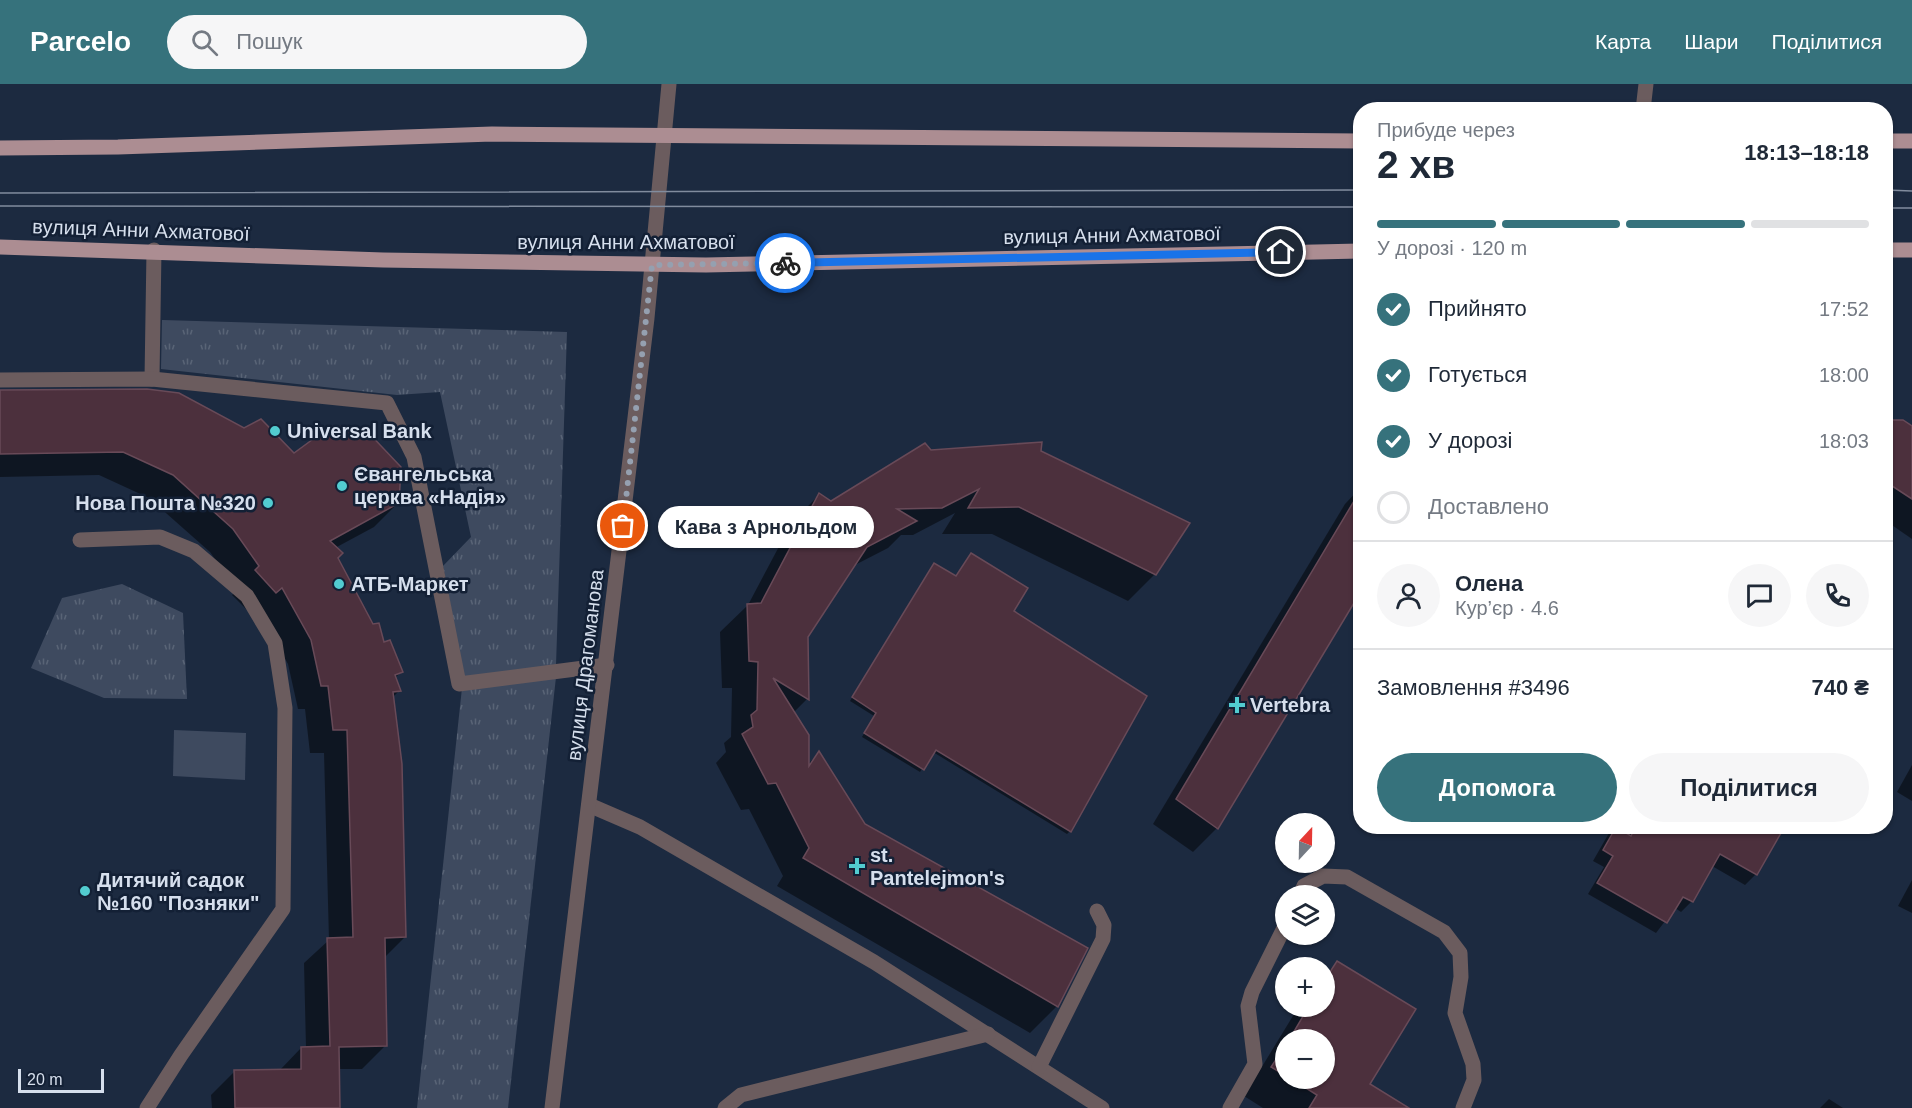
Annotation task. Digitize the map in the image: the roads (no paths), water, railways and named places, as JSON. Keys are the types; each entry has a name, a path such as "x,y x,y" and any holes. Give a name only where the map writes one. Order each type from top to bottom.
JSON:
{"main road":[{"path":"0,148 118,147 492,134 1353,141"},
{"path":"1893,141 1912,141"},
{"name":"вулиця Анни Ахматової","path":"0,247 154,250 383,260 652,265 1353,251"},
{"path":"1893,250 1912,250"}],"street":[{"name":"вулиця Драгоманова","path":"552,1108 607,665 652,265 669,84"},
{"path":"1644,102 1646,84"},
{"path":"152,379 154,250"},
{"path":"0,380 152,379 387,403 414,457 459,684 607,665"},
{"path":"81,540 160,537 194,551 247,596 275,643 285,708 283,909 180,1055 147,1108"},
{"path":"589,806 640,827 874,962 1102,1108"},
{"path":"1306,885 1323,876 1347,878 1444,932 1460,952 1461,977 1455,1013 1473,1064 1474,1080 1463,1108"},
{"path":"1039,1067 1103,939 1104,925 1097,911"},
{"path":"1230,1108 1255,1065 1248,1006 1252,992 1276,945"},
{"path":"725,1108 741,1095 988,1034"}],"tram line":[{"path":"0,193 1353,190"},
{"path":"1893,190 1912,191"},
{"path":"0,206 1353,207"},
{"path":"1893,208 1912,208"}],"place":[{"name":"Universal Bank","path":"275,431"},
{"name":"Євангельська церква «Надія»","path":"342,486"},
{"name":"Нова Пошта №320","path":"268,503"},
{"name":"Кава з Арнольдом","path":"623,526"},
{"name":"АТБ-Маркет","path":"339,584"},
{"name":"Vertebra","path":"1237,705"},
{"name":"st. Pantelejmon's","path":"857,866"},
{"name":"Дитячий садок №160 \"Позняки\"","path":"85,891"}]}
